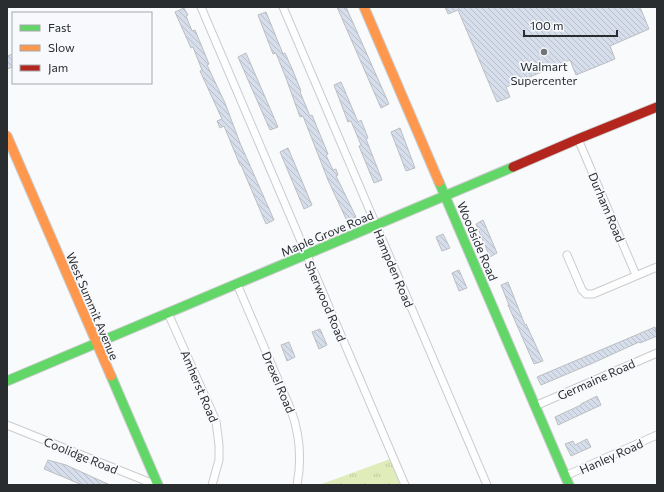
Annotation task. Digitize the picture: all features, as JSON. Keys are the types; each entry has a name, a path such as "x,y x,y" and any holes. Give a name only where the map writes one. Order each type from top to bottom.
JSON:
{"street":[{"name":"Sherwood Road","path":"201,7 405,485"},
{"name":"Hampden Road","path":"283,7 487,485"},
{"name":"Woodside Road","path":"364,7 567,481"},
{"name":"Maple Grove Road","path":"7,381 657,107"},
{"name":"West Summit Avenue","path":"7,136 157,485"},
{"name":"Durham Road","path":"578,139 636,275"},
{"path":"567,255 582,290 586,294 593,294 657,267"},
{"name":"Drexel Road","path":"237,284 288,403 297,430 301,450 297,485"},
{"name":"Amherst Road","path":"168,314 216,421 219,460 212,485"},
{"name":"Germaine Road","path":"535,406 657,352"},
{"name":"Coolidge Road","path":"7,425 157,485"},
{"name":"Hanley Road","path":"567,481 657,435"}],"green space":[{"path":"390,459 400,485 319,485"}],"building":[{"path":"337,7 346,7 389,104 381,108"},
{"name":"Walmart Supercenter","path":"445,7 640,7 649,29 610,46 615,59 576,75 570,60 506,87 510,97 497,102 458,10 448,14"},
{"path":"184,8 188,15 186,16 192,31 195,30 209,64 207,65 225,103 240,143 274,220 266,224 224,126 220,128 217,121 222,119 200,71 202,70 193,47 191,48 175,12"},
{"path":"266,12 283,54 285,53 293,71 310,116 312,115 328,154 326,155 333,170 336,169 338,175 336,176 356,217 347,221 328,180 303,116 300,117 276,53 273,54 258,15"},
{"path":"246,53 278,127 270,130 238,57"},
{"path":"12,54 12,67 7,69 7,56"},
{"path":"341,82 358,122 361,120 368,138 366,139 382,180 374,183 359,146 361,145 351,121 348,122 334,85"},
{"path":"400,128 415,168 406,171 391,132"},
{"path":"288,148 312,205 304,209 280,152"},
{"path":"483,220 497,253 490,257 476,224"},
{"path":"443,234 450,248 442,251 436,237"},
{"path":"459,270 467,288 459,291 452,273"},
{"path":"508,282 525,325 526,324 543,361 534,364 508,305 501,285"},
{"path":"655,327 657,336 640,343 639,342 541,385 537,377"},
{"path":"320,329 327,345 319,349 312,332"},
{"path":"289,342 295,357 287,361 281,345"},
{"path":"597,396 601,405 558,425 555,417"},
{"path":"587,439 591,447 571,456 565,444 573,441 575,445"},
{"path":"48,460 66,465 110,485 82,485 44,469"}],"traffic: fast":[{"path":"7,381 513,167"},
{"path":"439,182 569,485"},
{"path":"111,376 158,485"}],"traffic: slow":[{"path":"364,7 439,182"},
{"path":"7,136 111,376"}],"traffic: jam":[{"path":"513,167 657,107"}],"place":[{"name":"Walmart Supercenter","path":"544,52"}]}
